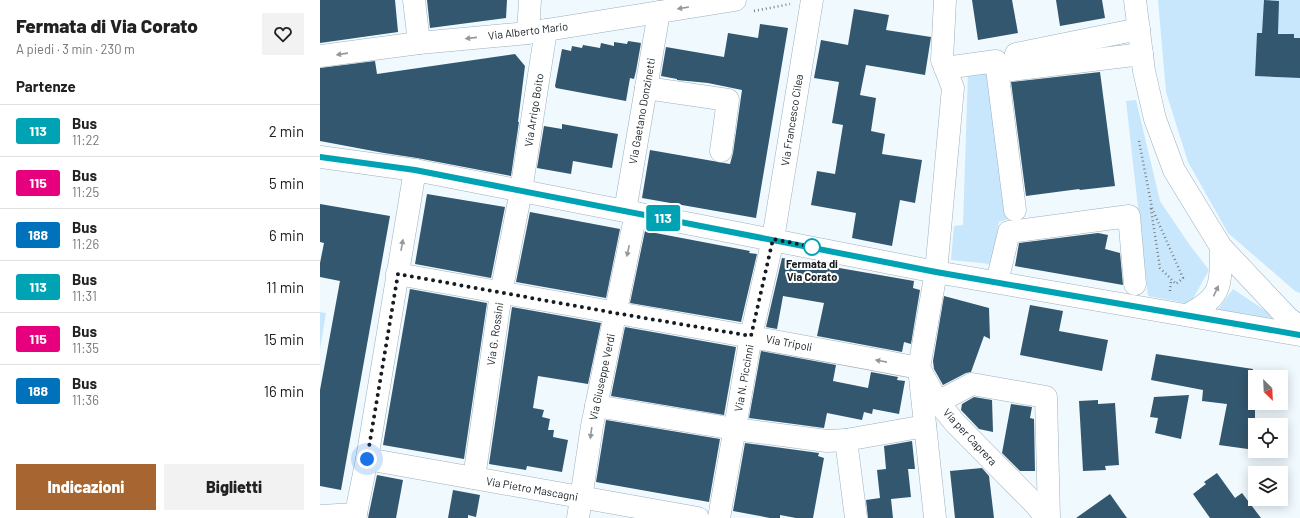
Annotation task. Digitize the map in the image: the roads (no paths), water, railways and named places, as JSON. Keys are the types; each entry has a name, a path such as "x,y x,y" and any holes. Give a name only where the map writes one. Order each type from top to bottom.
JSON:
{"street":[{"path":"414,0 419,43"},
{"name":"Via Arrigo Boito","path":"521,191 537,31 530,0"},
{"name":"Via Alberto Mario","path":"320,56 419,43 537,31 735,0"},
{"name":"Via Francesco Cilea","path":"773,239 812,0"},
{"path":"935,518 919,368 936,272 953,88 942,60 945,0"},
{"path":"1135,0 1142,54 1155,119 1174,170 1221,247 1288,318 1300,327"},
{"name":"Via Gaetano Donzinetti","path":"631,212 646,88 659,12"},
{"path":"1139,29 1014,62 1142,54"},
{"path":"945,68 996,61 1015,210"},
{"path":"646,88 728,100 720,151"},
{"path":"320,157 415,170 936,272 1300,335"},
{"path":"320,516 355,516 367,459 415,170"},
{"name":"Via G. Rossini","path":"474,478 501,292 521,191"},
{"name":"Via Giuseppe Verdi","path":"580,508 596,406 615,313 631,212"},
{"path":"997,282 1009,232 1129,216 1135,284"},
{"name":"Via N. Piccinni","path":"719,518 751,336 773,239"},
{"path":"1187,315 1213,298 1220,283 1221,247"},
{"name":"Via Tripoli","path":"398,274 751,336 919,368"},
{"name":"Via per Caprera","path":"919,368 938,402 955,423 1036,505 1046,518"},
{"path":"938,402 972,384 1046,397 1049,518"},
{"path":"596,406 735,429 827,441 846,440 925,426"},
{"path":"846,440 856,518"},
{"name":"Via Pietro Mascagni","path":"367,459 474,478 580,508 698,518"}],"place":[{"name":"Fermata di Via Corato","path":"812,247"}]}
